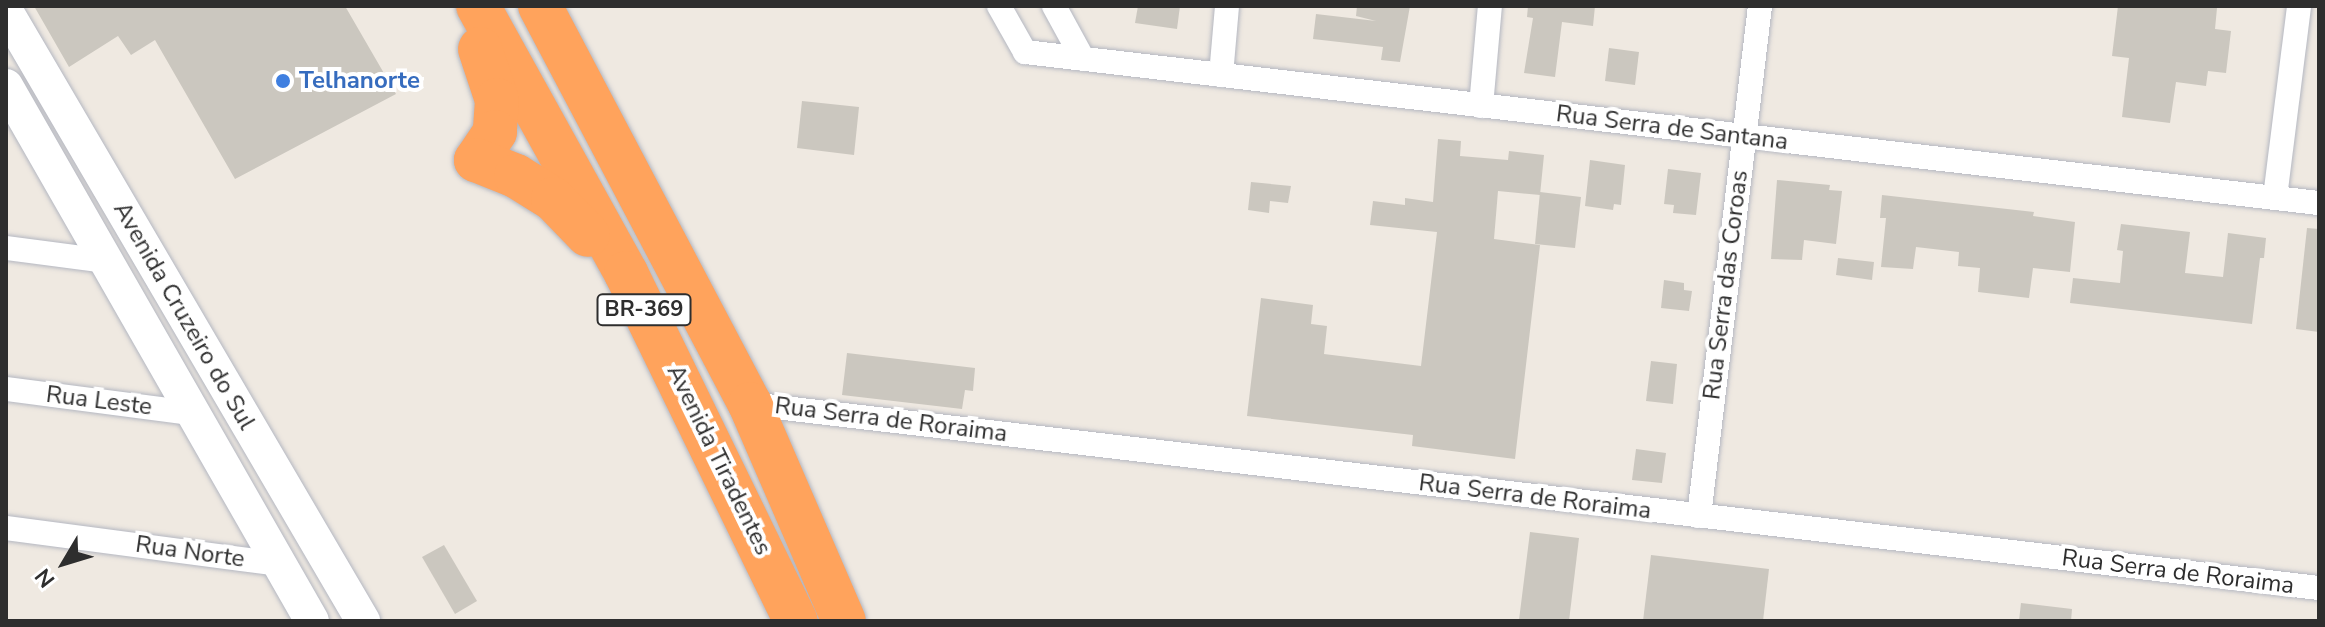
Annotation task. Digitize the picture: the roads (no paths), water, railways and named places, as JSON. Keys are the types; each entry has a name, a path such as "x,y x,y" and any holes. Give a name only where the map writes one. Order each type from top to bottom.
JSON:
{"highway":[{"path":"463,6 497,100 495,132 476,160 516,176 553,199 626,273"},
{"name":"Avenida Tiradentes","path":"478,6 626,273 752,525 796,621"},
{"name":"Avenida Tiradentes","path":"540,6 750,404 844,621"},
{"path":"790,492 852,588 868,621"},
{"path":"752,525 781,621"}],"street":[{"name":"Rua Serra de Santana","path":"999,6 1025,52 2319,203"},
{"path":"1054,6 1083,59"},
{"path":"1221,75 1227,6"},
{"path":"1481,106 1490,6"},
{"name":"Rua Serra das Coroas","path":"1699,516 1760,6"},
{"path":"2275,197 2299,6"},
{"name":"Avenida Cruzeiro do Sul","path":"6,11 363,621"},
{"name":"Avenida Cruzeiro do Sul","path":"10,99 312,621"},
{"path":"6,248 106,261"},
{"name":"Rua Leste","path":"6,389 192,413"},
{"name":"Rua Serra de Roraima","path":"750,404 2319,588"},
{"name":"Rua Norte","path":"6,528 279,564"}],"place":[{"name":"Telhanorte","path":"283,81"}]}
